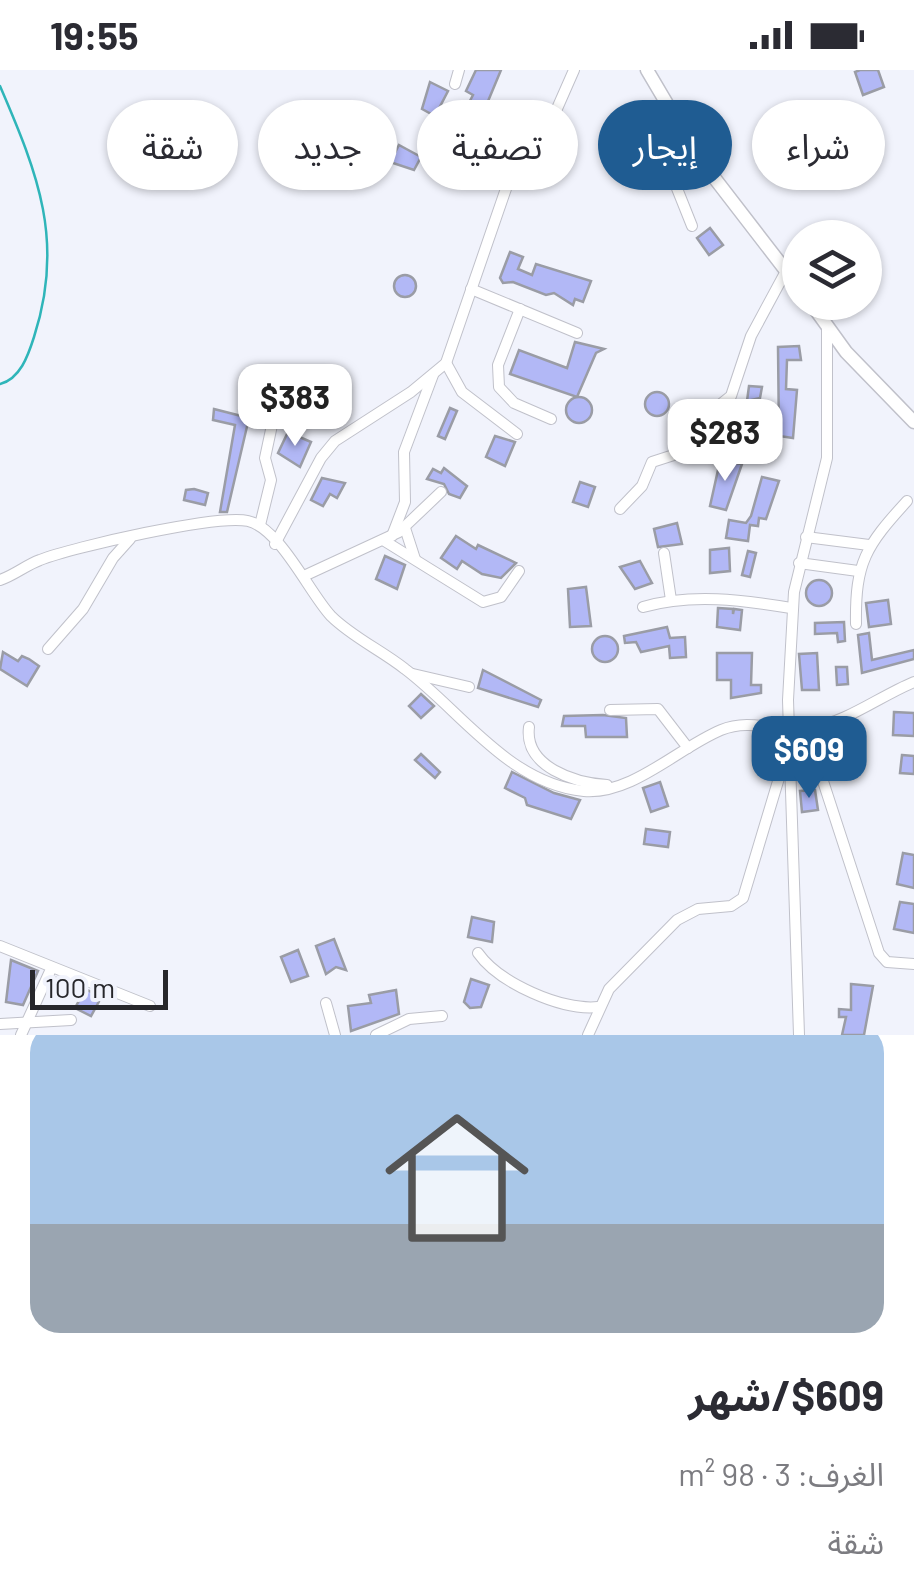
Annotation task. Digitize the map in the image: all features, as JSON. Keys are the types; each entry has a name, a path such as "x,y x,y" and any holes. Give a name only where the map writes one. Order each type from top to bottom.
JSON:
{"street":[{"path":"455,84 459,70"},
{"path":"275,544 327,449 446,363 509,180 552,120 574,70"},
{"path":"647,70 664,100"},
{"path":"678,190 692,226"},
{"path":"725,190 782,265"},
{"path":"620,509 638,493 652,462 683,452 706,416 731,396 751,336 782,278"},
{"path":"470,288 577,333"},
{"path":"520,309 498,365 498,387 514,403 551,419"},
{"path":"822,320 914,422"},
{"path":"799,1035 790,729 792,608 799,564 827,458 827,328"},
{"path":"446,363 462,392 517,434"},
{"path":"388,538 406,498 404,452 433,374"},
{"path":"260,526 272,480 266,452 272,425"},
{"path":"306,575 405,528 428,510 441,492"},
{"path":"406,498 428,510"},
{"path":"856,624 858,571 869,546 907,501"},
{"path":"0,580 40,560 135,536 232,520 260,526 306,575 334,618 412,674 519,764 570,788 598,791 618,786 732,727 757,724 806,729 832,722 914,682"},
{"path":"405,528 415,560"},
{"path":"48,649 89,600 116,552 135,536"},
{"path":"806,537 869,546"},
{"path":"388,538 415,560 484,602 501,597 519,570"},
{"path":"664,553 672,600"},
{"path":"799,564 858,571"},
{"path":"643,606 672,600 712,599 792,608"},
{"path":"412,674 469,687"},
{"path":"610,710 658,709 688,748"},
{"path":"529,727 529,744 542,762 580,782 618,786"},
{"path":"806,729 879,953 887,962 914,964"},
{"path":"584,1035 616,980 682,916 732,906 742,898 791,742"},
{"path":"0,946 150,1006"},
{"path":"478,953 494,971 563,1003 596,1012"},
{"path":"24,1029 51,969"},
{"path":"326,1003 335,1035"},
{"path":"376,1035 409,1019 442,1016"},
{"path":"0,1024 24,1029 72,1020"}],"building":[{"path":"476,70 501,70 488,100 470,100 473,95 466,91"},
{"path":"878,70 884,87 863,95 855,72"},
{"path":"430,82 448,91 443,100 425,100"},
{"path":"399,145 417,155 414,170 397,164"},
{"path":"710,228 723,245 709,255 697,238"},
{"path":"510,252 523,257 518,269 532,275 536,264 591,281 583,302 575,299 573,305 554,293 546,295 513,282 503,283 500,278"},
{"path":"405,275 413,278 413,294 405,297 397,294 394,286 397,278"},
{"path":"575,342 604,349 596,353 577,397 510,374 519,350 567,368"},
{"path":"799,346 801,360 787,360 786,389 797,390 793,438 779,436 778,347"},
{"path":"749,386 762,387 760,398 747,401"},
{"path":"657,392 669,404 657,416 645,404"},
{"path":"579,397 588,401 592,410 588,419 579,423 570,419 566,410 570,401"},
{"path":"450,408 457,411 445,439 438,436"},
{"path":"214,409 249,418 227,512 220,512 235,425 213,420"},
{"path":"740,416 752,428 740,440 728,428"},
{"path":"288,432 311,442 300,467 278,453"},
{"path":"495,436 515,442 505,466 486,457"},
{"path":"720,461 742,464 726,510 710,506"},
{"path":"444,468 467,486 460,498 449,494 444,484 427,479 433,469 441,473"},
{"path":"762,477 779,481 766,519 759,518 758,526 750,525 748,541 726,538 729,520 746,523 751,516"},
{"path":"322,478 345,483 337,498 330,494 323,506 311,500"},
{"path":"580,482 595,487 588,507 573,502"},
{"path":"186,490 208,493 205,505 184,500"},
{"path":"677,523 682,544 658,547 654,529"},
{"path":"456,536 476,549 478,545 516,563 501,578 482,574 462,561 457,569 441,558"},
{"path":"729,548 730,571 710,573 710,550"},
{"path":"748,551 756,553 750,577 742,575"},
{"path":"385,556 405,565 397,589 376,579"},
{"path":"640,561 652,583 635,589 620,567"},
{"path":"819,580 828,584 832,593 828,602 819,606 810,602 806,593 810,584"},
{"path":"586,587 591,626 570,627 568,589"},
{"path":"888,600 891,624 869,627 866,603"},
{"path":"718,608 733,609 733,614 734,609 742,610 740,630 717,627"},
{"path":"844,622 845,641 838,642 837,633 815,634 815,623"},
{"path":"667,627 670,638 685,637 686,657 670,658 669,646 641,652 636,642 625,643 624,636"},
{"path":"869,633 872,660 914,650 914,659 862,673 858,635"},
{"path":"605,636 614,640 618,649 614,658 605,662 596,658 592,649 596,640"},
{"path":"3,652 18,661 22,656 39,666 27,686 0,669"},
{"path":"717,653 752,653 751,685 761,685 761,693 731,698 731,680 717,680"},
{"path":"817,653 819,690 802,690 799,654"},
{"path":"836,667 847,667 848,684 837,685"},
{"path":"483,670 541,700 538,707 478,688"},
{"path":"421,694 434,706 421,718 409,706"},
{"path":"894,712 914,713 914,736 893,735"},
{"path":"564,716 626,718 627,737 586,737 585,726 562,726"},
{"path":"421,754 440,772 435,778 415,760"},
{"path":"902,755 914,756 914,774 900,773"},
{"path":"835,758 854,760 853,770 834,768"},
{"path":"512,772 554,793 580,800 571,819 527,805 525,798 505,788"},
{"path":"660,782 668,806 651,812 643,788"},
{"path":"815,790 818,810 802,812 800,791"},
{"path":"646,829 670,832 668,847 644,844"},
{"path":"903,853 914,855 914,888 897,884"},
{"path":"900,902 914,904 914,933 894,929"},
{"path":"472,917 494,922 492,942 468,937"},
{"path":"334,939 346,970 336,967 326,974 316,946"},
{"path":"298,950 308,976 291,982 281,957"},
{"path":"11,960 38,971 23,1005 6,1002"},
{"path":"56,978 102,996 91,1016 75,1008 81,997 53,985"},
{"path":"471,979 489,985 481,1007 470,1008 464,1002"},
{"path":"851,984 873,986 864,1035 842,1035 846,1017 839,1017 839,1009 851,1010"},
{"path":"396,990 399,1014 351,1031 348,1006 371,1003 369,995"}],"waterway":[{"path":"0,86 36,179 47,239 43,303 34,337 18,372 0,384"}]}
